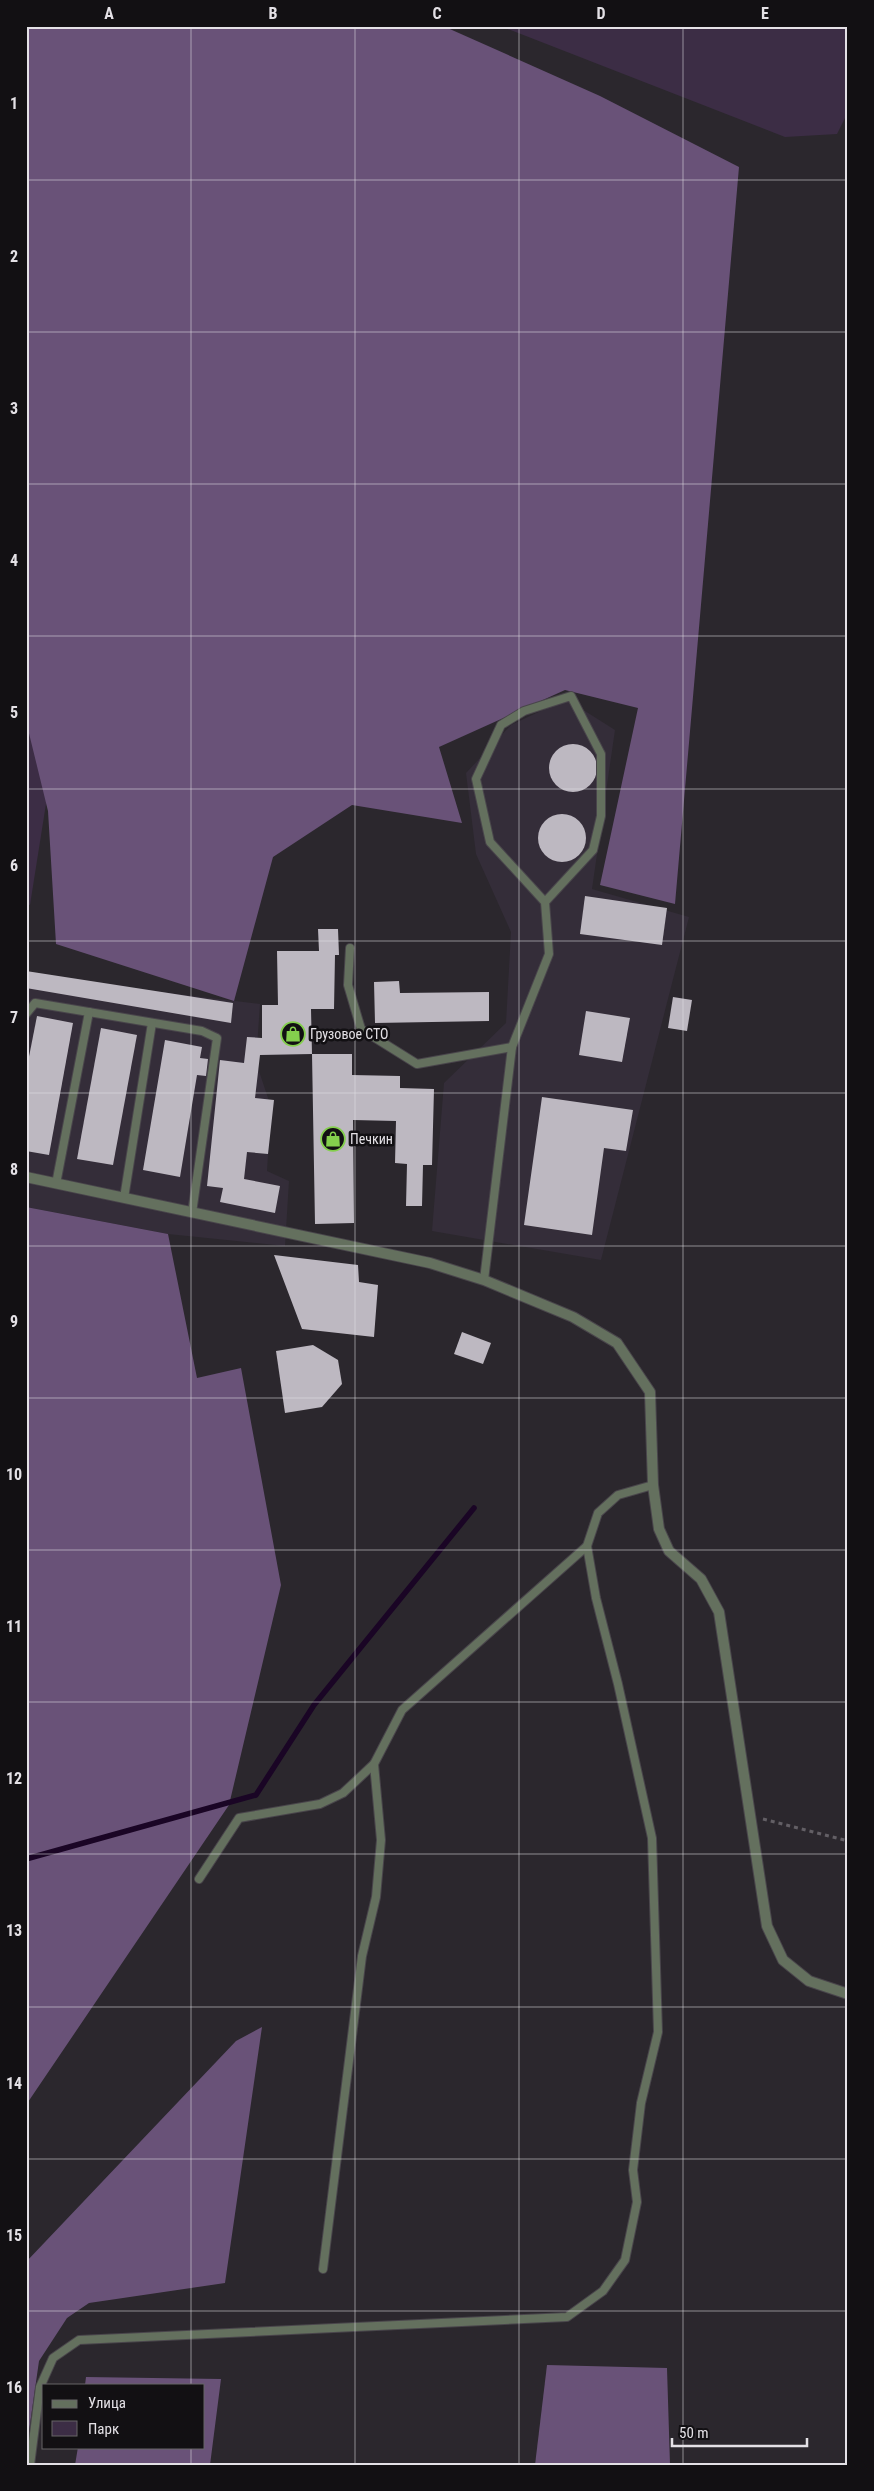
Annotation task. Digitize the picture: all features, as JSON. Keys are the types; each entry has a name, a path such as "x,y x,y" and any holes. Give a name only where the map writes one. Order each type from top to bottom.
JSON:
{"street":[{"path":"26,1177 430,1264 484,1280 573,1317 617,1343 650,1392 653,1485 659,1530 669,1551 701,1579 719,1612 748,1815 767,1926 783,1960 809,1981 848,1994"}],"lane":[{"path":"484,1280 512,1047 549,954 546,902 490,842 476,779 501,725 524,711 572,696 601,754 601,816 592,850 546,902"},
{"path":"350,948 348,985 361,1029 417,1064 512,1047"},
{"path":"26,1014 35,1003 202,1031 217,1038 192,1213"},
{"path":"56,1184 89,1012"},
{"path":"124,1198 152,1023"},
{"path":"30,2465 40,2387 53,2358 79,2340 567,2317 603,2292 625,2260 637,2202 633,2170 641,2103 658,2032 652,1838 618,1684 596,1598 587,1546 598,1512 618,1495 653,1485"},
{"path":"199,1879 239,1818 320,1804 343,1793 374,1764 402,1710 587,1546"},
{"path":"323,2269 362,1956 376,1898 381,1840 374,1764"}],"path":[{"path":"748,1815 848,1841"}],"shaded area":[{"path":"26,26 443,26 600,96 739,167 675,904 600,885 638,708 565,690 439,747 462,823 352,805 273,857 234,1001 56,944 48,811 26,721"},
{"path":"566,699 615,730 592,889 689,917 601,1260 432,1231 444,1083 506,1023 511,932 476,854 466,773 511,725"},
{"path":"26,976 260,1004 256,1062 271,1107 267,1171 289,1181 285,1246 168,1234 26,1207"},
{"path":"26,1207 168,1234 197,1378 241,1368 281,1585 229,1805 26,2105"},
{"path":"262,2027 225,2283 89,2303 67,2318 39,2361 26,2452 26,2262 236,2041"},
{"path":"547,2365 667,2368 670,2465 535,2465"},
{"path":"86,2377 221,2379 210,2465 75,2465 78,2448 205,2448 205,2384 85,2384"}],"green space":[{"path":"500,26 848,26 848,112 837,134 785,137"},
{"path":"26,622 58,728 30,905 26,904"}],"building":[{"path":"573,744 582,746 590,751 595,759 597,768 595,777 590,785 582,790 573,792 564,790 556,785 551,777 549,768 551,759 556,751 564,746"},
{"path":"562,814 571,816 579,821 584,829 586,838 584,847 579,855 571,860 562,862 553,860 545,855 540,847 538,838 540,829 545,821 553,816"},
{"path":"585,896 667,908 662,945 580,934"},
{"path":"318,929 338,929 339,955 335,955 334,1009 311,1009 312,1054 260,1055 255,1098 274,1100 268,1154 247,1152 244,1179 280,1186 275,1213 220,1202 223,1188 207,1186 220,1060 244,1063 247,1037 262,1038 262,1005 278,1005 277,951 319,951"},
{"path":"26,971 233,1003 231,1023 26,988"},
{"path":"399,981 400,993 489,992 489,1021 375,1023 374,982"},
{"path":"673,997 692,1000 687,1031 668,1028"},
{"path":"586,1011 630,1018 622,1062 579,1055"},
{"path":"37,1016 73,1023 49,1155 26,1151 26,1072"},
{"path":"101,1028 137,1035 113,1165 77,1159"},
{"path":"165,1040 202,1047 200,1058 208,1059 206,1076 197,1075 180,1177 143,1170"},
{"path":"312,1054 352,1054 352,1075 400,1076 400,1088 434,1089 432,1165 423,1165 422,1206 406,1206 407,1164 395,1163 396,1121 353,1120 354,1223 315,1224"},
{"path":"542,1097 633,1110 626,1151 604,1148 592,1235 524,1225"},
{"path":"274,1255 358,1265 359,1282 378,1285 374,1337 302,1329"},
{"path":"462,1332 491,1343 483,1364 454,1354"},
{"path":"313,1345 338,1360 342,1384 322,1407 285,1413 276,1351"}],"waterway":[{"path":"26,1859 256,1795 314,1705 474,1508"}],"place":[{"name":"Грузовое СТО","path":"293,1034"},
{"name":"Печкин","path":"333,1139"}]}
